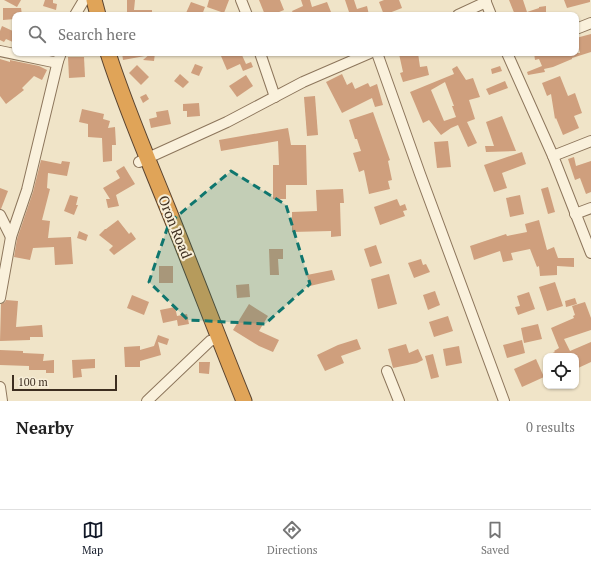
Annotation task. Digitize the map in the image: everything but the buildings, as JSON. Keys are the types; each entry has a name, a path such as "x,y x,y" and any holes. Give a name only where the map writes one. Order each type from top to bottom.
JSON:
{"highway":[{"path":"85,0 88,12"},
{"path":"94,0 97,12"},
{"name":"Oron Road","path":"100,56 108,83 143,160"},
{"name":"Oron Road","path":"109,56 159,210 214,339 244,401"},
{"name":"Oron Road","path":"214,339 234,401"}],"street":[{"path":"77,12 85,0"},
{"path":"241,0 245,12"},
{"path":"464,12 486,1 490,12"},
{"path":"579,28 591,23"},
{"path":"0,51 12,53"},
{"path":"24,56 53,62 59,57"},
{"path":"261,56 275,98"},
{"path":"143,160 227,122 303,82 363,56"},
{"path":"378,56 502,400"},
{"path":"510,56 553,156 591,253"},
{"path":"0,298 11,237 27,190 59,57"},
{"path":"553,156 591,141"},
{"path":"575,214 591,208"},
{"path":"2,221 11,237"},
{"path":"147,401 214,339"},
{"path":"387,371 399,401"},
{"path":"0,387 2,401"}],"highlighted area":[{"path":"231,171 286,205 310,284 265,324 188,320 149,282 169,223"}]}
